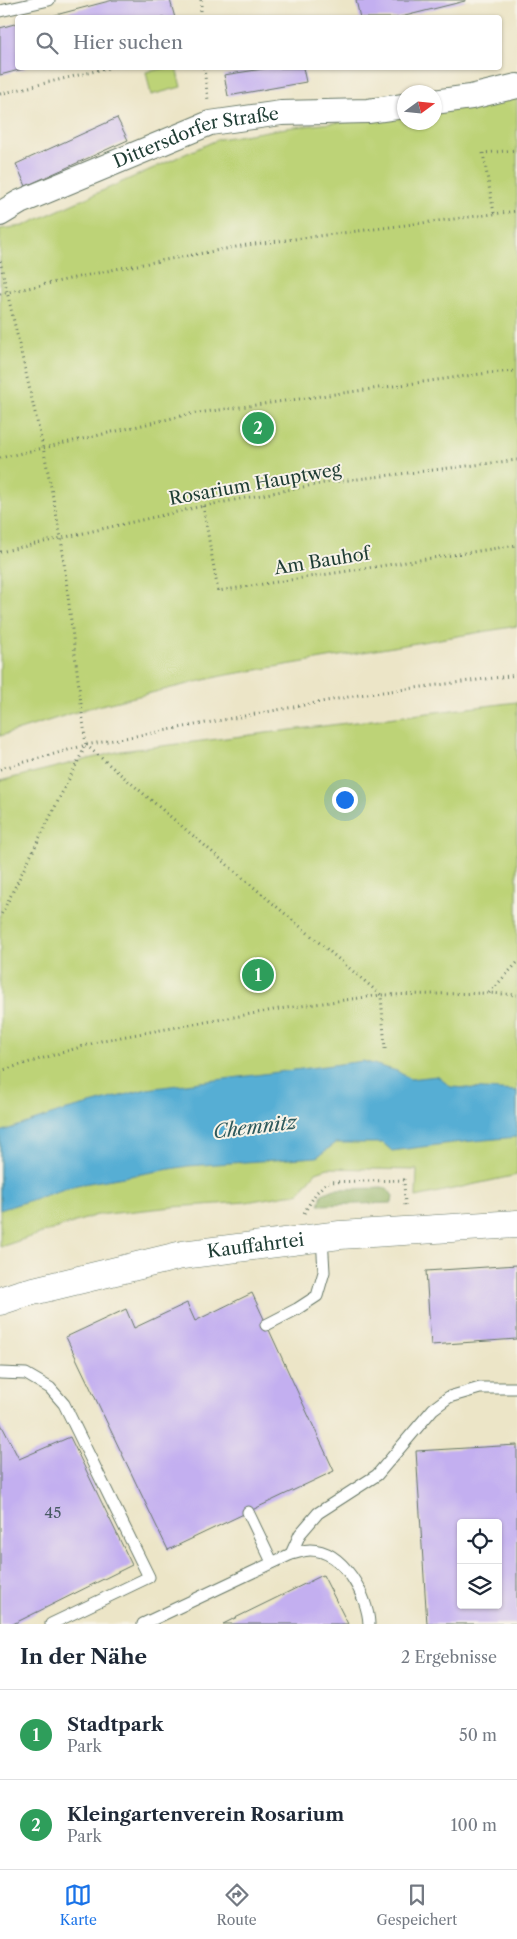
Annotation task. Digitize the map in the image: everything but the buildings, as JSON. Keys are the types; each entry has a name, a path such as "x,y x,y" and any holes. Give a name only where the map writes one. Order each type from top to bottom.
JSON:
{"street":[{"path":"442,101 471,97 517,86"},
{"name":"Dittersdorfer Straße","path":"0,214 20,202 210,123 281,113 368,111 397,107"},
{"name":"Kauffahrtei","path":"0,1302 20,1294 182,1255 322,1237 517,1224"}],"lane":[{"path":"0,11 49,0"},
{"path":"266,1325 317,1296 324,1272 322,1237"},
{"path":"0,1373 26,1374 50,1388 64,1404 149,1577 51,1624"},
{"path":"291,1554 300,1534 318,1513 377,1475 433,1409 449,1397 480,1388 517,1388"},
{"path":"248,1512 272,1562"},
{"path":"143,1624 272,1562 291,1554 311,1550 334,1557 348,1573 361,1592 368,1610 369,1624"}],"path":[{"path":"201,0 201,15"},
{"path":"0,94 100,70"},
{"path":"204,70 210,123"},
{"path":"494,213 483,153 517,150"},
{"path":"0,294 121,268 247,245 517,211"},
{"path":"0,261 43,447 61,538 86,745 0,917"},
{"path":"0,458 190,414 459,376 517,371"},
{"name":"Rosarium Hauptweg","path":"0,552 203,506 324,484 517,460"},
{"name":"Am Bauhof","path":"203,506 218,591 517,545"},
{"path":"0,769 86,745 359,695 517,675"},
{"path":"86,745 381,995 385,1049"},
{"path":"489,993 517,963"},
{"path":"0,1071 104,1040 279,1009 381,995 489,993 517,995"},
{"path":"304,1214 316,1194 327,1182 404,1180 406,1208"}],"green space":[{"path":"177,70 181,87 151,95 146,72"},
{"path":"517,97 517,626 221,676 89,708 0,736 0,229 23,226 219,139 286,128 397,116 397,130 442,130 442,110"},
{"path":"517,702 517,1175 416,1197 417,1170 328,1168 316,1172 299,1193 246,1202 97,1215 0,1247 0,781 121,751"},
{"path":"387,1188 393,1196 392,1203 319,1205 322,1194 335,1189"}],"water":[{"name":"Chemnitz","path":"363,1061 397,1071 410,1079 437,1076 451,1087 517,1091 517,1137 392,1151 383,1143 336,1143 317,1157 188,1166 77,1185 0,1210 0,1132 63,1111 147,1089"}],"place":[{"name":"Kleingartenverein Rosarium","path":"258,428"},
{"name":"Stadtpark","path":"258,975"}]}
